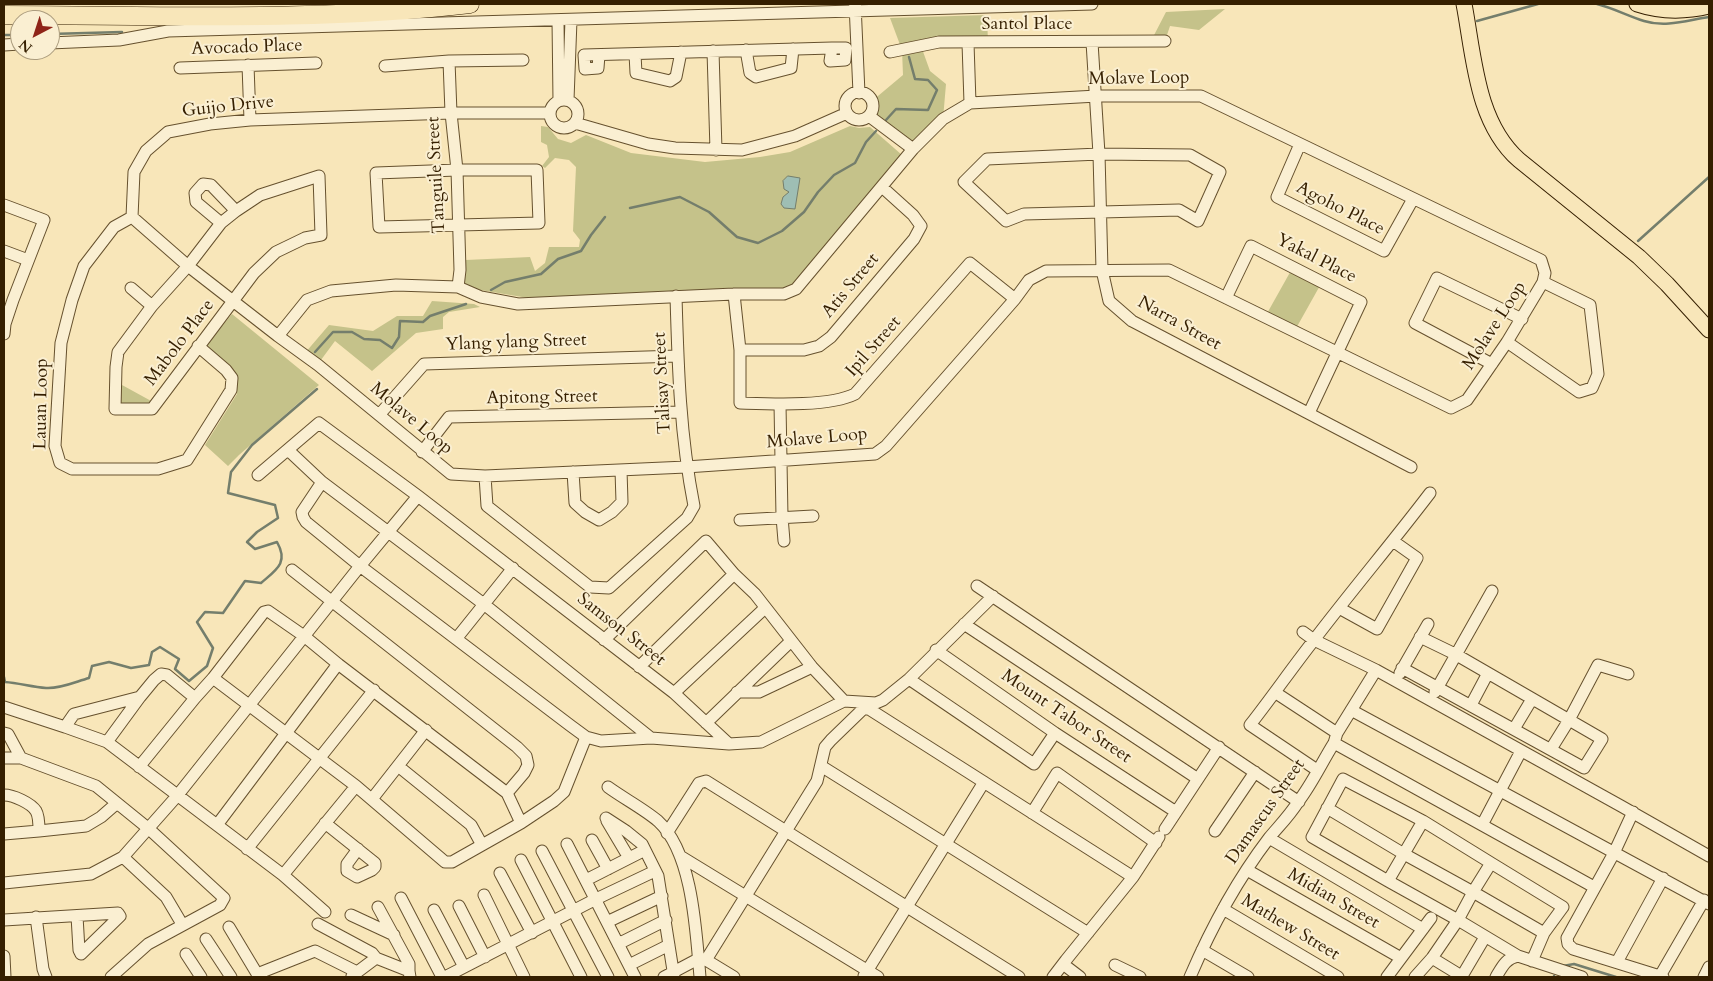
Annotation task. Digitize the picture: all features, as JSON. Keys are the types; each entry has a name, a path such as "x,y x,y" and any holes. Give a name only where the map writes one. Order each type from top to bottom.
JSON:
{"highway":[{"path":"4,15 212,17 309,15 398,12 470,4"}],"main road":[{"path":"1464,4 1480,90 1492,126 1504,145 1519,160 1646,263 1668,284 1709,330"},
{"path":"1637,4 1675,11 1709,6"}],"street":[{"path":"60,43 119,40 168,32 571,20 855,7 1092,4"},
{"path":"855,7 859,92"},
{"path":"558,20 564,100"},
{"path":"564,100 571,20"},
{"name":"Santol Place","path":"890,52 939,42 1165,41"},
{"name":"Narra Street","path":"1092,42 1100,154 1102,270 1109,301 1132,321 1410,467"},
{"path":"968,43 970,103"},
{"path":"599,55 832,48"},
{"path":"746,50 750,73 756,77 791,68 793,49"},
{"path":"713,51 716,150"},
{"path":"635,54 636,73 670,80 676,77 681,52"},
{"path":"385,66 449,61 523,60"},
{"name":"Tanguile Street","path":"449,61 451,113 457,170 460,270 458,287"},
{"name":"Avocado Place","path":"180,68 316,63"},
{"path":"248,65 250,120"},
{"path":"859,92 866,95 872,101 873,108 869,116 857,120 847,113 846,108 847,99 859,92"},
{"name":"Molave Loop","path":"1097,96 1201,96 1541,260 1545,273 1543,282 1522,319 1467,400 1451,408 1169,270 1046,271 1029,280 1015,299 886,446 875,454 686,467 485,476 451,474 314,362 278,336 307,300 330,291 396,285 458,287 481,297 518,304 676,296 784,294 796,289 913,149 943,119 970,103 1097,96"},
{"path":"564,100 576,106 578,110 578,119 575,124 566,129 559,128 551,120 550,113 552,106 564,100"},
{"name":"Guijo Drive","path":"132,217 134,172 146,152 168,132 210,124 250,120 451,113 550,113"},
{"path":"575,124 648,144 675,148 742,150 794,136 847,113"},
{"path":"869,116 913,149"},
{"name":"Agoho Place","path":"1300,144 1277,197 1384,251 1413,199"},
{"path":"1100,154 1190,155 1220,172 1198,221 1179,210 1024,214 1006,221 964,182 987,159 1100,154"},
{"path":"538,170 539,224 458,226 379,227 376,173 538,170"},
{"name":"Mabolo Place","path":"319,176 321,236 305,238 276,252 254,273 152,409 115,408 118,352 152,306 188,266 221,223 236,211 260,195 319,176"},
{"path":"221,223 196,202 195,193 203,184 211,185 236,211"},
{"name":"Atis Street","path":"740,350 804,350 819,346 831,337 914,240 921,226 913,215 882,187"},
{"path":"4,204 44,220 28,260 8,298 4,334"},
{"path":"132,217 188,266 278,336"},
{"name":"Lauan Loop","path":"132,217 114,227 84,266 72,300 61,343 55,446 60,463 72,469 158,470 187,460 231,390 232,384 232,378 226,370 198,346"},
{"name":"Yakal Place","path":"1226,298 1251,246 1361,302 1309,413"},
{"path":"4,251 28,260"},
{"name":"Ipil Street","path":"734,294 740,350 740,403 780,404 844,400 855,394 970,262 1015,299"},
{"path":"1492,364 1415,323 1437,278 1522,319"},
{"path":"1507,342 1579,392 1592,388 1598,374 1590,305 1543,282"},
{"path":"131,288 152,306"},
{"name":"Talisay Street","path":"485,476 487,506 590,587 609,588 687,518 694,506 686,467 680,412 676,296"},
{"name":"Ylang ylang Street","path":"379,415 424,364 678,356"},
{"path":"780,404 784,540"},
{"name":"Apitong Street","path":"422,452 449,417 680,412"},
{"name":"Samson Street","path":"288,450 319,423 418,496 639,666 674,694 729,744"},
{"path":"258,475 288,450 322,482 485,604 651,738"},
{"path":"574,472 575,502 585,512 599,520 612,512 622,502 621,470"},
{"path":"322,482 302,512 306,522 360,566 586,737 601,741 651,738 729,744 761,742 844,701 876,703 909,679 936,650 993,596"},
{"path":"1317,770 1250,725 1276,693 1314,640 1430,493"},
{"path":"4,883 91,874 123,857 177,796 418,496"},
{"path":"740,520 813,516"},
{"path":"604,640 706,541 734,574 755,594 791,642 844,701"},
{"path":"1340,608 1377,629 1417,558 1393,541"},
{"path":"456,639 512,568"},
{"path":"292,570 517,746 526,756 528,765 524,773 507,793"},
{"path":"639,666 734,574"},
{"path":"978,586 1299,802"},
{"path":"1430,700 1492,591"},
{"path":"674,694 765,608"},
{"path":"140,767 264,612 268,611 275,614 304,636 507,793 521,823"},
{"path":"964,624 1198,779"},
{"path":"1395,681 1428,624"},
{"path":"1303,632 1314,640 1376,670 1709,856"},
{"path":"1402,668 1584,768 1602,739 1455,654 1420,637"},
{"path":"706,723 791,642"},
{"name":"Mount Tabor Street","path":"936,650 1176,812"},
{"path":"217,825 338,664"},
{"path":"1551,749 1569,720 1598,665 1628,674"},
{"path":"737,692 759,692 812,667"},
{"name":"Damascus Street","path":"1190,977 1223,909 1269,838 1299,802 1376,670"},
{"path":"1471,705 1488,673"},
{"path":"107,742 140,697 154,680 162,674 167,675 195,698"},
{"path":"213,678 356,786 445,862 452,862 521,823 554,801 564,792 586,737"},
{"path":"909,679 1034,764 1055,732"},
{"path":"247,849 374,690"},
{"path":"1276,693 1335,738 1482,825 1594,887"},
{"path":"65,727 74,714 140,697"},
{"path":"1514,728 1532,699"},
{"path":"4,707 107,742 283,875 325,912"},
{"path":"629,858 606,818 642,844 660,883 669,945 670,976 702,960 746,895 818,781 826,747 862,709 869,710 1133,877"},
{"path":"1351,710 1614,853 1706,902 1662,977 1573,949 1568,944 1567,938 1614,853 1633,812"},
{"path":"372,800 426,730"},
{"path":"4,733 8,734 21,758"},
{"path":"1053,977 1133,877 1219,747"},
{"path":"1482,825 1521,751"},
{"path":"4,758 21,758 96,786 149,829 224,898 220,905 148,944 111,977"},
{"path":"398,766 471,825 482,845"},
{"path":"821,766 1088,933"},
{"path":"1216,832 1255,772"},
{"path":"1032,812 1057,773 1160,836"},
{"path":"1532,961 1544,933 1563,906 1422,821 1343,779 1312,837 1518,956 1532,961 1581,977"},
{"path":"667,833 699,783 706,781 1019,977"},
{"path":"865,974 984,782"},
{"path":"283,875 356,786"},
{"path":"608,787 659,822 684,863 702,960 700,977"},
{"path":"4,795 28,804 36,811 39,831"},
{"path":"4,834 86,826 101,818 116,802"},
{"path":"1327,808 1544,933"},
{"path":"1388,881 1422,821"},
{"path":"325,823 358,849"},
{"path":"1269,838 1423,929"},
{"path":"592,840 608,869"},
{"path":"567,844 635,977"},
{"path":"586,880 644,850"},
{"path":"542,851 608,977"},
{"path":"680,856 746,895 865,974 878,977"},
{"path":"123,857 166,897 182,924"},
{"path":"521,860 581,977"},
{"path":"1415,977 1432,958 1458,920 1491,863"},
{"name":"Midian Street","path":"1247,870 1401,958"},
{"path":"401,898 444,977 655,871"},
{"path":"500,873 532,933"},
{"path":"1617,962 1663,878"},
{"path":"484,895 524,977"},
{"path":"607,922 662,896"},
{"path":"459,906 485,957"},
{"path":"378,907 409,964 410,974"},
{"name":"Mathew Street","path":"1223,909 1338,977"},
{"path":"434,910 464,968"},
{"path":"351,915 394,935"},
{"path":"4,920 77,916"},
{"path":"36,918 43,969 46,977"},
{"path":"1386,977 1431,918"},
{"path":"618,944 666,920"},
{"path":"318,924 372,953 376,958 410,974"},
{"path":"229,927 258,976 315,951 354,975 376,958"},
{"path":"1432,958 1462,977 1485,936"},
{"path":"206,939 231,977"},
{"path":"629,965 669,945"},
{"path":"1202,950 1248,977"},
{"path":"186,954 201,977"},
{"path":"4,956 5,977"},
{"path":"1496,977 1506,962 1518,956"},
{"path":"702,960 734,977"},
{"path":"1063,964 1080,977"},
{"path":"1115,965 1140,977"},
{"path":"1704,977 1709,967"}],"shaded area":[{"path":"1225,9 1199,30 1170,26 1165,41 1151,41 1166,12"},
{"path":"987,15 988,43 921,46 930,71 946,84 943,119 913,149 871,113 873,109 872,101 903,75 902,50 890,18"},
{"path":"541,126 548,127 558,139 571,143 586,135 631,153 705,162 790,152 850,126 859,128 870,127 902,155 795,287 784,292 528,298 475,289 464,285 466,260 530,257 535,271 545,263 549,247 579,247 580,240 573,231 576,167 569,160 555,158 545,168 542,166 549,157 547,145 541,142"},
{"path":"1293,267 1322,282 1294,332 1265,317"},
{"path":"432,301 474,304 480,307 449,312 443,317 443,329 416,333 372,371 335,341 318,364 305,353 329,325 373,331 397,316 423,316"},
{"path":"232,314 319,385 228,466 205,445 237,394 235,377 203,349"},
{"path":"122,385 153,402 150,407 119,404"}],"water":[{"path":"788,176 800,178 795,209 784,208 781,204 783,197 789,192 784,189 783,181"}],"waterway":[{"path":"1477,21 1538,4"},
{"path":"1597,4 1638,19 1660,24 1709,17"},
{"path":"60,34 122,32"},
{"path":"4,35 10,35"},
{"path":"886,120 896,109 928,110 937,90 928,80 915,79 909,57"},
{"path":"630,208 680,197 709,212 737,237 758,243 782,231 804,212 818,192 834,175 855,163 866,142 876,131"},
{"path":"1638,241 1709,177"},
{"path":"491,290 505,282 541,274 558,259 581,251 605,217"},
{"path":"315,352 333,332 352,332 364,339 380,340 392,348 399,337 400,321 423,322 430,316 466,304"},
{"path":"4,677 5,682 41,687 51,688 68,685 89,678 92,666 109,662 131,668 149,665 152,652 160,647 179,659 175,669 189,681 207,666 213,648 197,622 205,612 223,613 245,581 261,583 276,570 282,555 277,542 255,549 247,542 257,532 278,518 275,505 228,493 231,472 252,445 317,389"},
{"path":"1563,966 1574,964 1616,977"}]}
